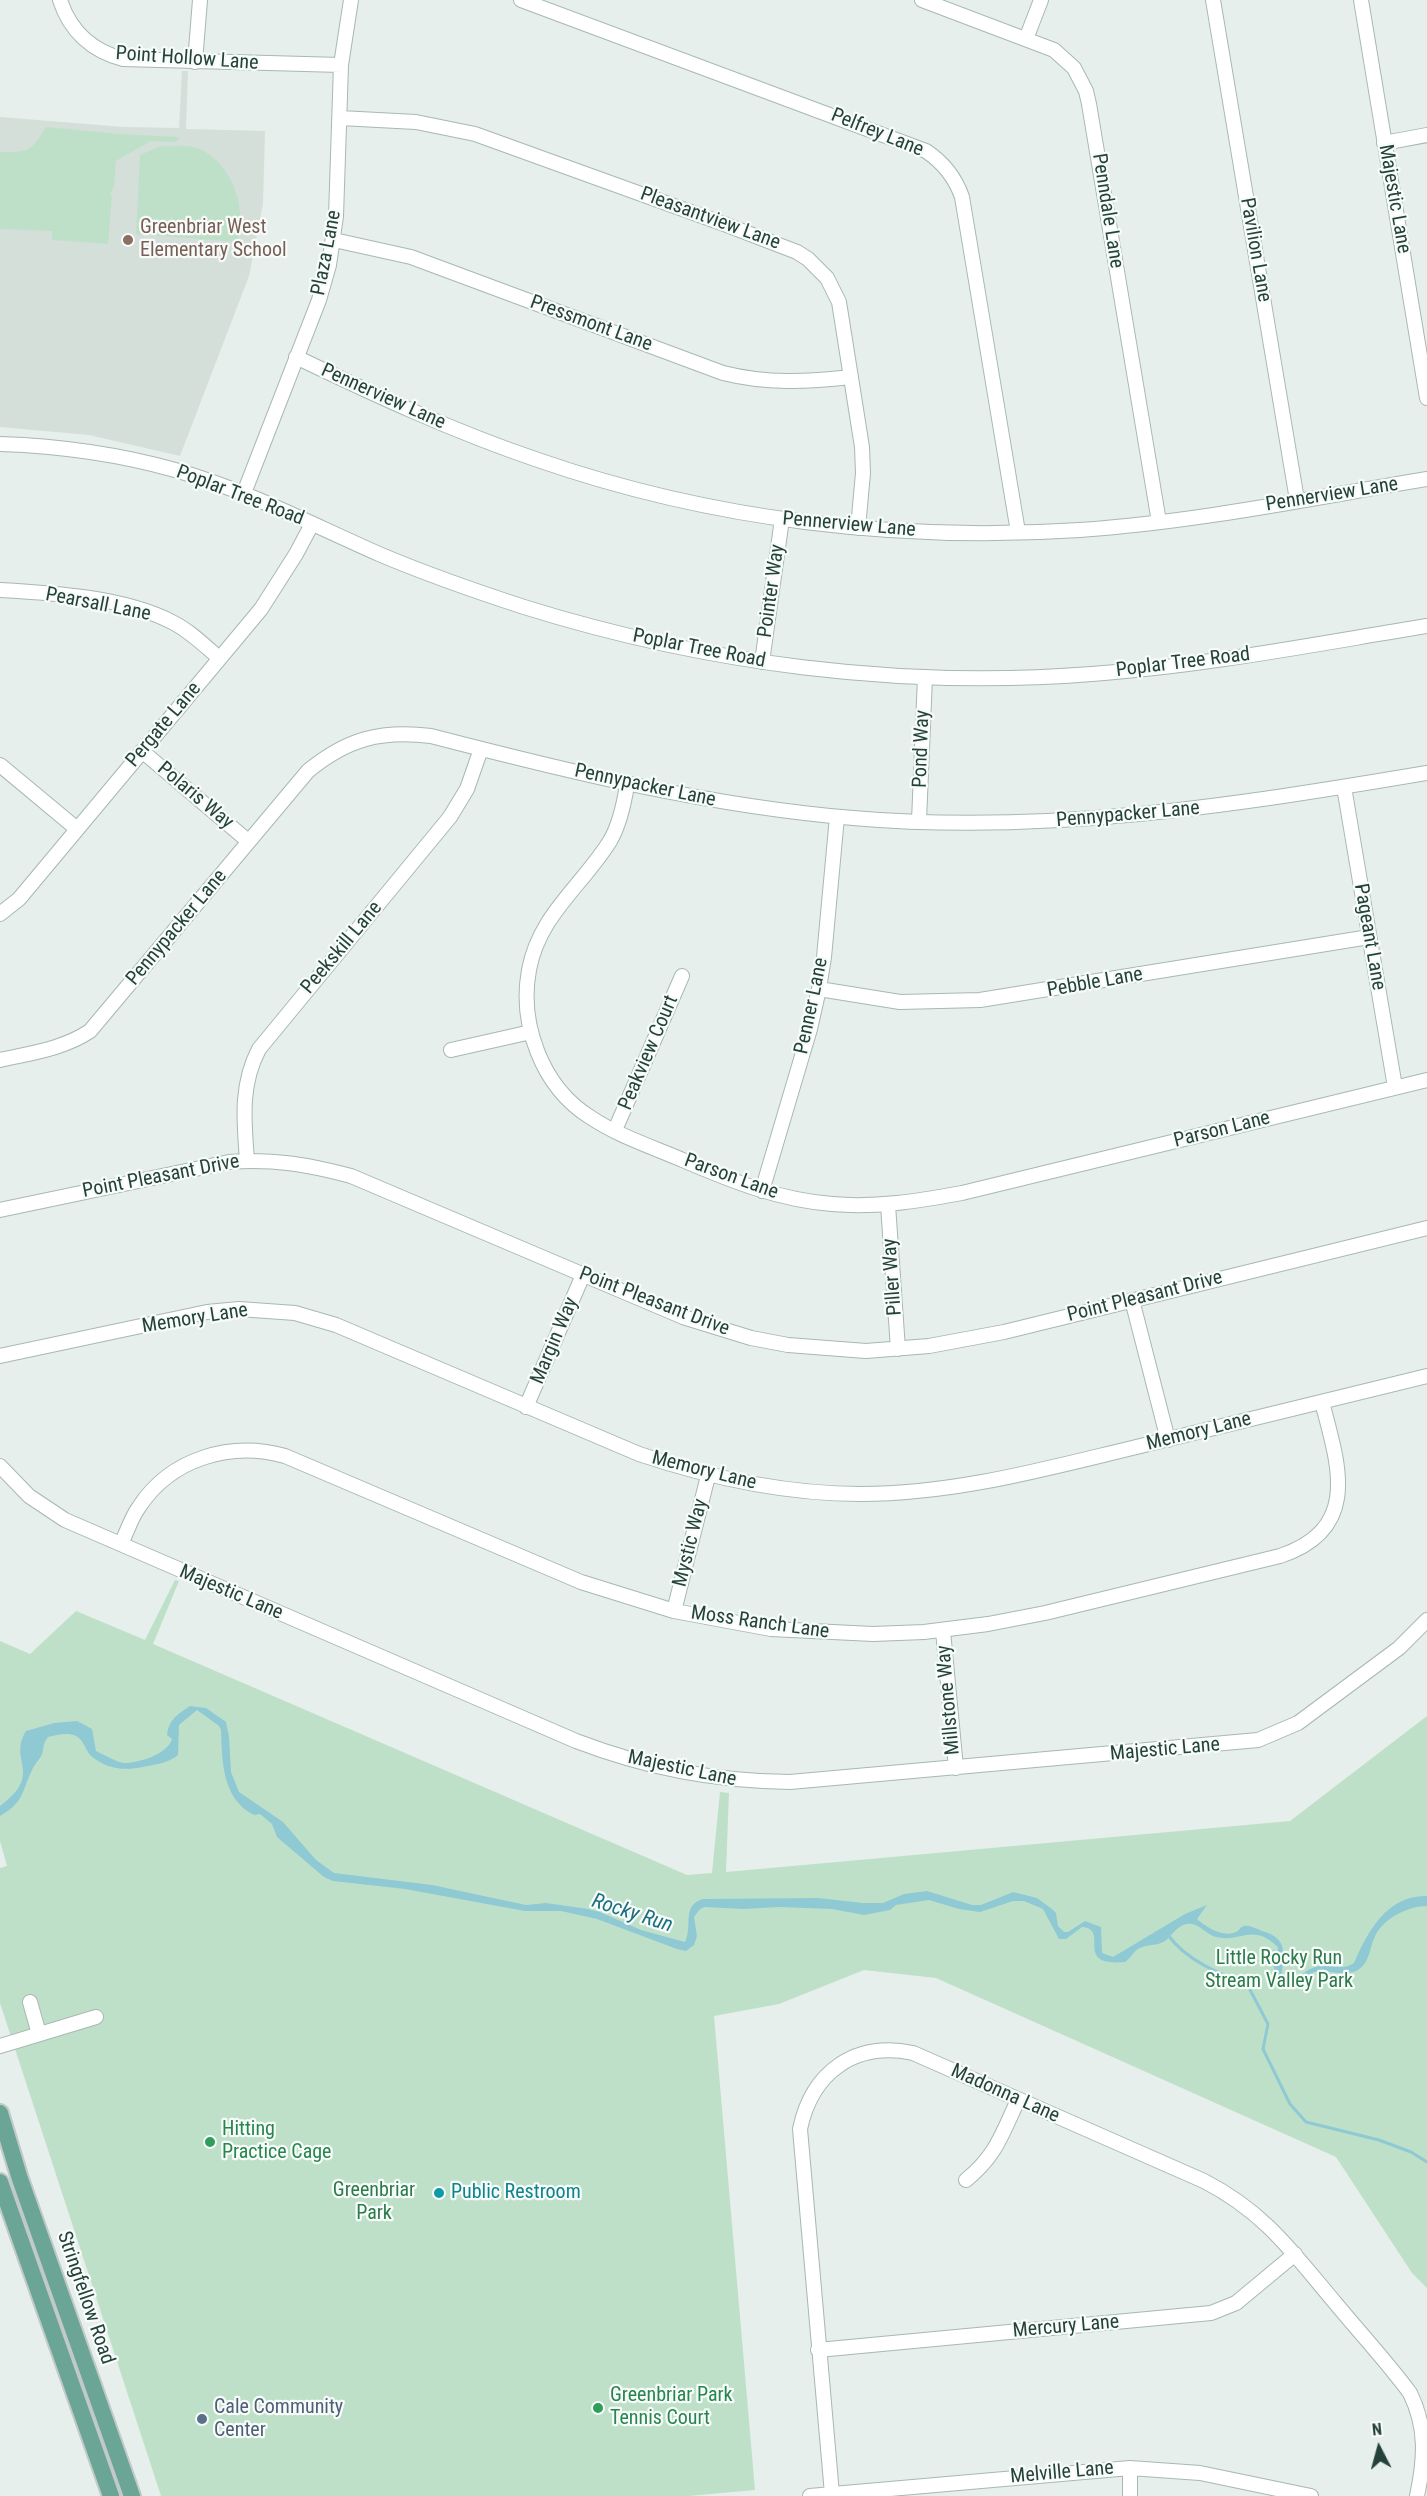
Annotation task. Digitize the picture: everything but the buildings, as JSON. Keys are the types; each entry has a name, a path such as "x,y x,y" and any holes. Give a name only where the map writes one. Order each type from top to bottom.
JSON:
{"main road":[{"name":"Stringfellow Road","path":"0,2113 20,2178 132,2496"},
{"name":"Stringfellow Road","path":"0,2182 111,2496"}],"street":[{"name":"Point Hollow Lane","path":"60,0 79,34 103,52 123,58 341,65"},
{"path":"195,62 200,0"},
{"name":"Plaza Lane","path":"244,493 319,300 334,240 341,65 351,0"},
{"name":"Pelfrey Lane","path":"521,0 926,151 945,166 958,186 964,207 1018,532"},
{"name":"Penndale Lane","path":"922,0 1042,44 1065,58 1081,79 1086,91 1159,522"},
{"path":"1026,39 1041,0"},
{"name":"Pavilion Lane","path":"1213,0 1297,500"},
{"name":"Majestic Lane","path":"1361,0 1384,143 1420,320 1427,398"},
{"name":"Pleasantview Lane","path":"340,118 416,122 503,142 797,252 818,267 834,290 839,302 859,424 863,472 858,528"},
{"path":"1384,143 1427,135"},
{"name":"Pressmont Lane","path":"334,240 411,257 723,373 772,382 801,382 851,377"},
{"name":"Pennerview Lane","path":"296,357 431,420 540,461 663,496 782,519 858,528 930,532 1079,530 1159,522 1427,479"},
{"name":"Poplar Tree Road","path":"0,444 66,449 137,460 177,471 244,493 433,576 596,629 762,662 857,673 925,677 1039,677 1144,670 1242,657 1427,626"},
{"name":"Pointer Way","path":"762,662 782,519"},
{"name":"Pergate Lane","path":"0,914 19,899 275,590 312,524"},
{"name":"Pearsall Lane","path":"0,590 93,600 154,614 185,630 219,658"},
{"name":"Pond Way","path":"919,821 925,677"},
{"name":"Pennypacker Lane","path":"0,1060 59,1047 90,1031 308,771 325,757 352,743 376,736 407,733 431,736 627,785 736,805 837,817 919,821 1022,823 1119,818 1220,806 1427,773"},
{"name":"Peekskill Lane","path":"247,1160 244,1098 250,1069 259,1049 450,817 467,789 481,748"},
{"name":"Polaris Way","path":"142,751 248,841"},
{"path":"0,765 76,829"},
{"name":"Parson Lane","path":"627,785 619,821 610,840 555,909 536,946 527,982 531,1032 542,1062 562,1091 590,1117 730,1180 762,1191 830,1204 888,1205 962,1193 1427,1080"},
{"name":"Pageant Lane","path":"1344,787 1395,1087"},
{"name":"Penner Lane","path":"762,1191 810,1029 819,989 837,817"},
{"name":"Pebble Lane","path":"819,989 900,1002 980,1000 1369,937"},
{"name":"Peakview Court","path":"615,1130 682,976"},
{"path":"451,1050 531,1032"},
{"name":"Point Pleasant Drive","path":"0,1210 198,1167 247,1160 293,1162 351,1176 683,1317 751,1338 826,1349 898,1349 966,1340 1427,1228"},
{"name":"Piller Way","path":"888,1205 898,1349"},
{"name":"Margin Way","path":"526,1407 583,1275"},
{"path":"1132,1300 1167,1440"},
{"name":"Memory Lane","path":"0,1356 207,1312 240,1309 278,1311 336,1325 639,1455 708,1476 805,1492 860,1494 913,1492 999,1480 1427,1376"},
{"name":"Moss Ranch Lane","path":"121,1544 139,1506 165,1478 180,1467 231,1450 260,1451 285,1456 581,1582 674,1611 739,1624 805,1632 873,1634 943,1631 1045,1613 1280,1556 1302,1547 1321,1530 1330,1517 1339,1491 1338,1465 1322,1402"},
{"name":"Majestic Lane","path":"0,1466 41,1506 65,1520 576,1741 650,1766 725,1779 790,1782 1244,1743 1273,1736 1298,1723 1399,1648 1427,1620"},
{"name":"Mystic Way","path":"674,1611 708,1476"},
{"name":"Millstone Way","path":"943,1631 956,1768"},
{"path":"30,2002 39,2034"},
{"path":"0,2046 96,2018"},
{"name":"Madonna Lane","path":"832,2494 799,2147 803,2113 814,2089 832,2070 849,2059 867,2052 889,2050 913,2053 1226,2192 1266,2222 1402,2382 1417,2405 1423,2427 1425,2451 1417,2496"},
{"path":"966,2180 984,2166 993,2154 1018,2100"},
{"name":"Mercury Lane","path":"818,2350 1211,2313 1242,2299 1295,2254"},
{"path":"1130,2468 1130,2496"},
{"name":"Melville Lane","path":"810,2496 1130,2468 1200,2473 1311,2496"}],"shaded area":[{"name":"Greenbriar West Elementary School","path":"182,71 188,71 186,129 265,131 263,204 249,276 180,456 89,435 0,427 0,117 124,127 179,128"}],"green space":[{"path":"46,127 180,137 176,142 151,141 116,161 114,185 110,196 112,196 108,244 52,240 52,231 0,229 0,152 18,152 28,149"},
{"path":"160,146 193,147 203,151 220,164 232,183 239,203 238,242 136,234 140,155"},
{"name":"Greenbriar Park","path":"175,1580 179,1581 153,1644 687,1875 712,1873 720,1792 729,1793 726,1872 1290,1821 1427,1716 1427,2288 1412,2273 1336,2157 936,1978 864,1970 779,2004 714,2016 755,2490 689,2496 161,2496 0,2003 0,1868 7,1866 0,1841 0,1641 30,1654 76,1611 145,1640"}],"water":[{"name":"Rocky Run","path":"190,1706 206,1708 226,1722 231,1772 239,1792 283,1822 316,1860 334,1873 432,1885 526,1905 546,1903 588,1909 641,1930 685,1942 692,1906 703,1899 818,1898 883,1903 904,1894 927,1891 972,1905 981,1905 1013,1892 1037,1898 1052,1909 1056,1913 1058,1926 1064,1932 1068,1932 1085,1921 1101,1927 1102,1953 1113,1957 1185,1914 1207,1905 1197,1919 1215,1931 1226,1934 1248,1926 1277,1938 1283,1948 1282,1976 1289,1983 1293,1983 1312,1968 1340,1967 1354,1963 1373,1927 1390,1908 1413,1897 1427,1896 1427,1906 1404,1911 1383,1925 1374,1939 1364,1965 1356,1971 1351,1973 1314,1972 1294,1985 1287,1986 1281,1984 1277,1979 1275,1971 1274,1949 1277,1955 1278,1947 1261,1936 1254,1934 1216,1937 1195,1925 1187,1924 1177,1929 1162,1943 1138,1949 1125,1962 1109,1962 1100,1959 1096,1954 1094,1934 1090,1929 1082,1927 1066,1939 1059,1939 1043,1909 1024,1901 1013,1901 980,1912 959,1909 929,1900 896,1905 890,1910 864,1915 832,1909 705,1907 700,1909 694,1917 697,1936 694,1945 686,1951 597,1919 561,1911 525,1911 405,1889 333,1881 324,1877 277,1837 272,1824 260,1814 254,1815 243,1808 235,1799 223,1766 221,1730 197,1710 179,1725 178,1755 165,1762 143,1767 122,1769 102,1763 90,1755 80,1739 73,1735 62,1734 48,1737 18,1801 0,1816 0,1806 13,1795 23,1776 20,1751 21,1741 26,1731 54,1723 77,1721 92,1729 96,1751 120,1762 129,1763 144,1760 165,1749 172,1739 167,1735 172,1721"}],"waterway":[{"path":"1168,1935 1175,1944 1194,1959 1214,1971 1247,1984 1268,2024 1263,2049 1290,2104 1306,2122 1379,2140 1411,2152 1427,2162"}],"place":[{"name":"Greenbriar West Elementary School","path":"128,240"},
{"name":"Hitting Practice Cage","path":"210,2142"},
{"name":"Public Restroom","path":"439,2193"},
{"name":"Greenbriar Park Tennis Court","path":"598,2408"},
{"name":"Cale Community Center","path":"202,2419"}],"park label":[{"name":"Little Rocky Run Stream Valley Park","path":"1279,1970"}]}
